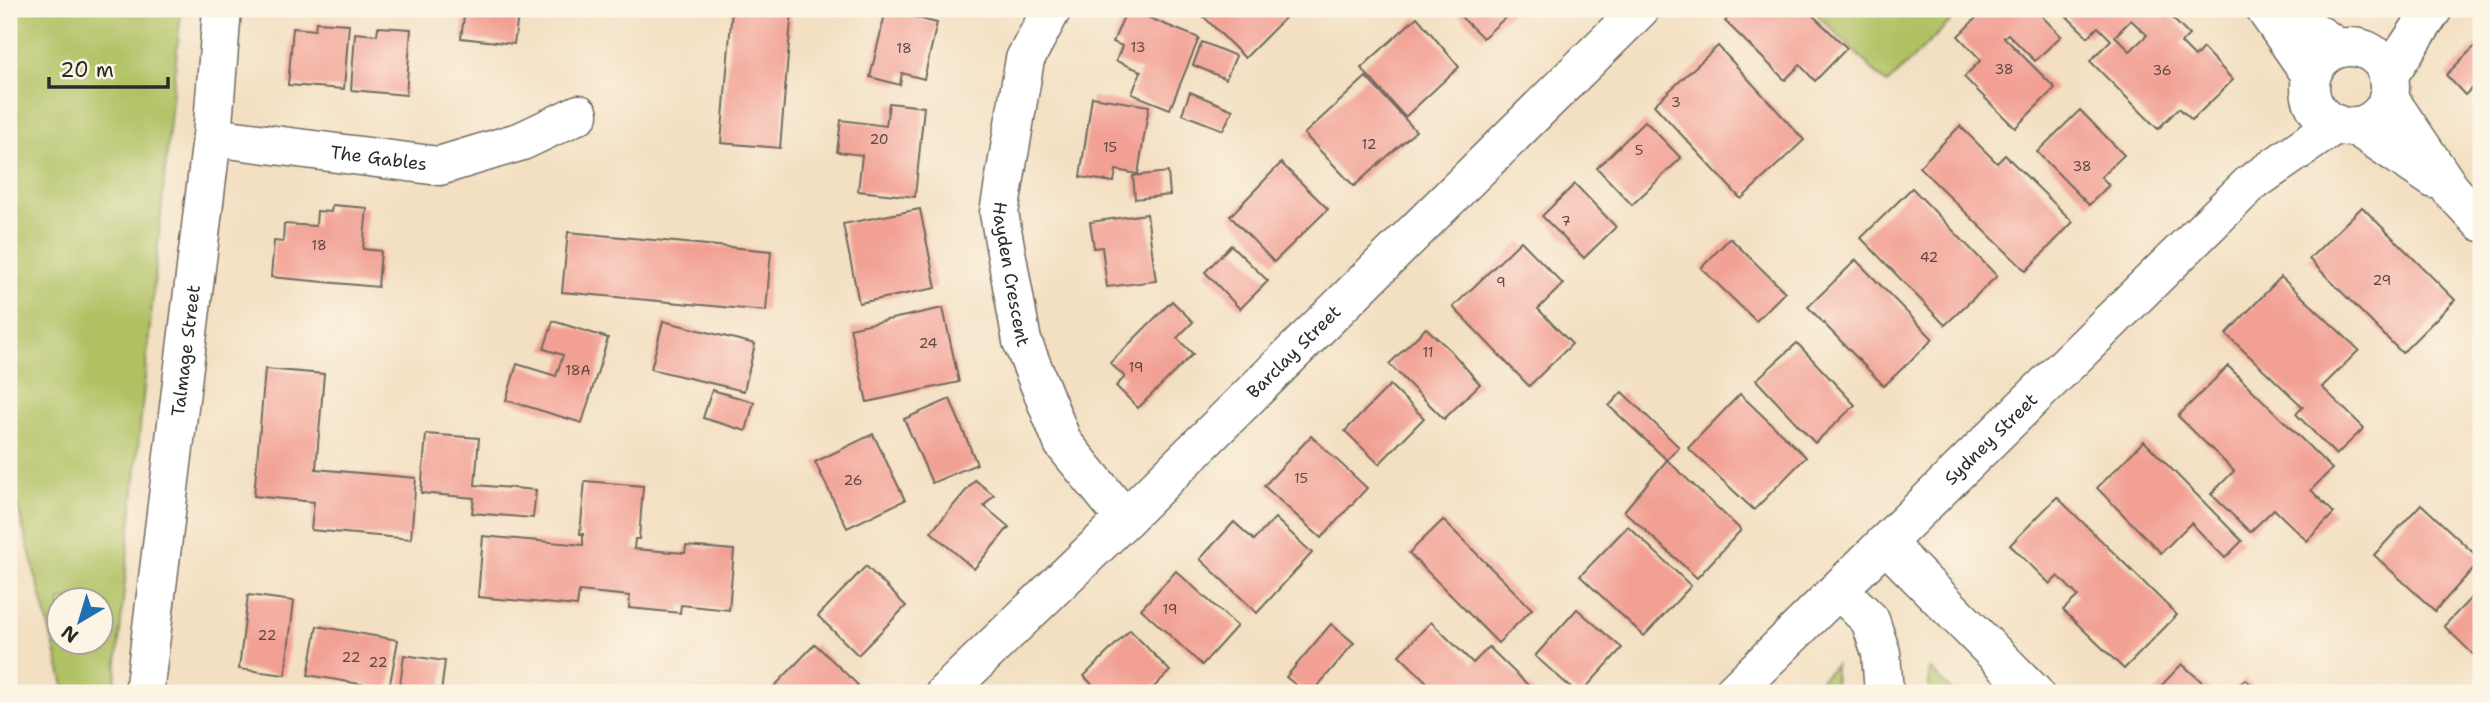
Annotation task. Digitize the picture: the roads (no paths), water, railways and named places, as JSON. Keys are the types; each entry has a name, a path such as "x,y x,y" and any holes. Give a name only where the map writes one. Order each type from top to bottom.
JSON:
{"street":[{"name":"Talmage Street","path":"144,693 212,137 222,9"},
{"name":"Hayden Crescent","path":"1052,9 1026,59 999,213 1022,341 1063,443 1125,519"},
{"name":"Barclay Street","path":"945,693 1125,519 1640,9"},
{"path":"2265,9 2311,85 2315,107 2324,118 2345,125 2451,190"},
{"path":"2280,9 2348,48 2368,50 2377,57 2388,86 2451,190 2481,222"},
{"path":"2311,85 2317,63 2326,54 2348,48 2417,9"},
{"path":"2345,125 2376,117 2384,108 2388,86 2433,9"},
{"name":"Sydney Street","path":"2250,184 2311,85"},
{"name":"The Gables","path":"212,137 439,166 522,141 579,114"},
{"name":"Sydney Street","path":"1733,693 2250,184 2345,125"},
{"path":"1885,543 2034,693"},
{"path":"1839,590 1870,620 1881,653 1884,693"}]}
